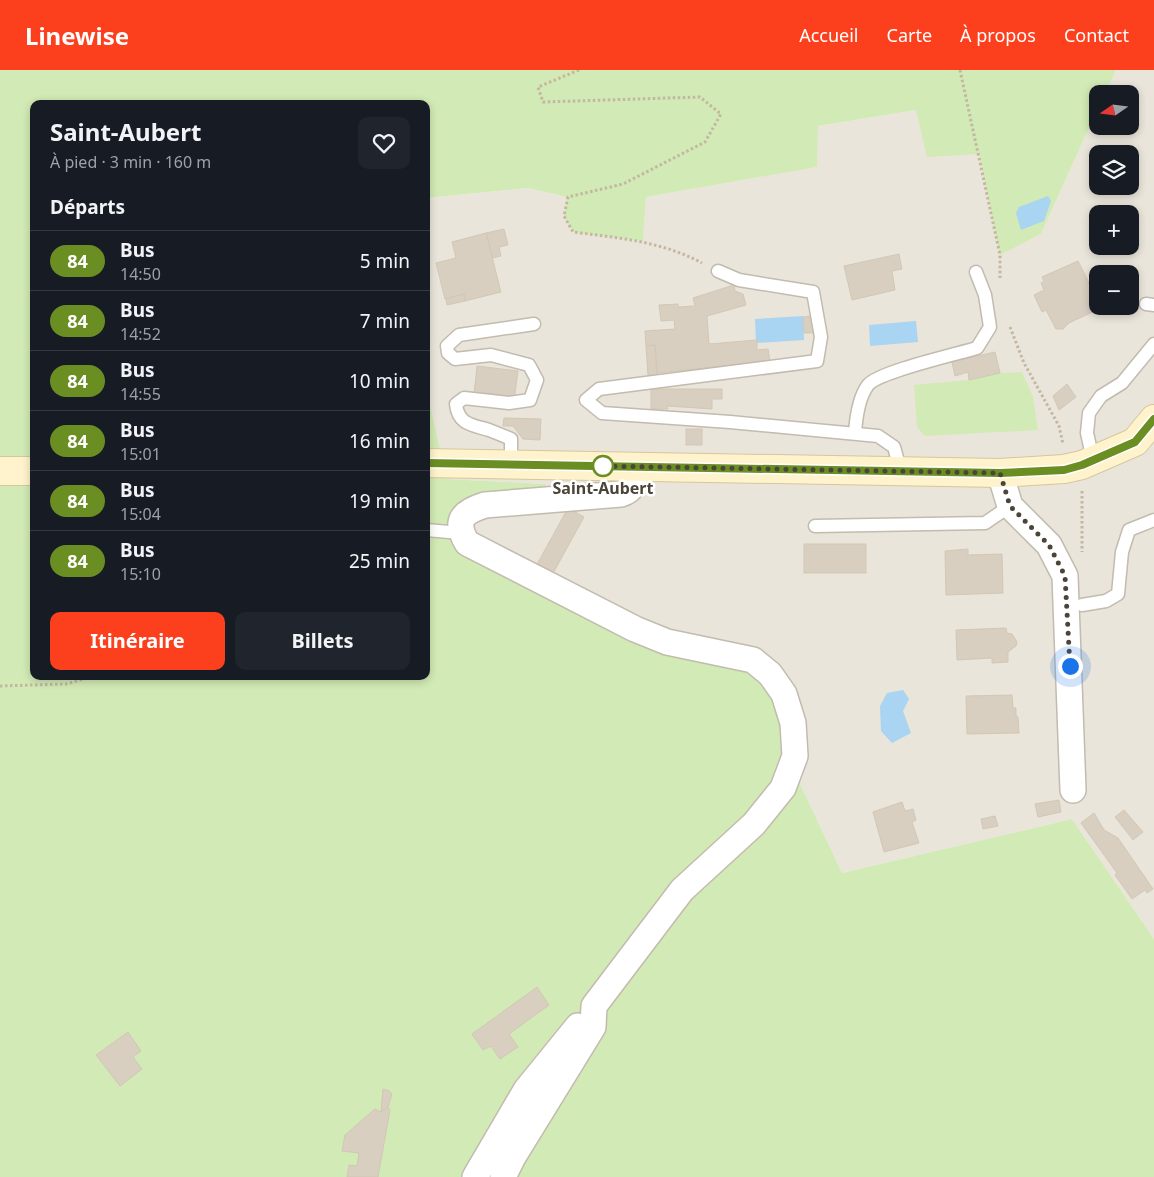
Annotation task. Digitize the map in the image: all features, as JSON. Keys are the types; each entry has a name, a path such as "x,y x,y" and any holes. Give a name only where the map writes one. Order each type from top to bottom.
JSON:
{"main road":[{"path":"430,463 511,463 900,472 1000,473 1064,470 1135,442 1154,420"},
{"path":"0,471 30,471"}],"street":[{"path":"475,1177 526,1090 594,1006 682,890 754,824 783,788 795,756 793,723 784,694 770,674 753,660 667,642 635,629 467,543 461,533 460,523 466,514 485,505 629,492 635,483 636,466"},
{"path":"1000,473 1010,506 1049,545 1065,576 1073,790"},
{"path":"503,1177 513,1156 593,1027 594,1006"}],"lane":[{"path":"718,271 739,280 813,292 821,338 817,361 599,389 586,400 602,413 878,436 894,447 900,472"},
{"path":"855,433 856,419 868,384 884,375 977,348 990,328 984,295 976,272"},
{"path":"511,463 511,440 489,430 467,425 457,413 456,404 464,398 509,403 530,400 537,380 529,365 490,355 455,359 448,353 447,346 459,335 534,324"},
{"path":"1093,460 1087,434 1089,413 1100,396 1122,383 1154,344"},
{"path":"815,526 985,523 1010,506"},
{"path":"1082,605 1106,601 1118,594 1122,552 1129,530 1154,520"},
{"path":"430,530 461,533"}],"path":[{"path":"579,70 538,87 543,102 700,96 721,114 705,142 623,184 568,197 564,216 573,232 643,241 684,253 718,271"},
{"path":"960,70 1000,255 1000,284"},
{"path":"1006,318 1024,363 1059,426 1064,450"},
{"path":"0,686 66,684 80,680"}],"shaded area":[{"path":"1116,70 1154,70 1154,939 1072,819 842,873 794,771 591,604 467,548 458,523 545,484 447,479 430,405 430,198 528,188 568,197 565,216 643,240 646,197 816,167 818,126 916,110 979,154 1001,254 1041,234 1089,128 1089,135 1139,135 1139,85 1109,85"}],"green space":[{"path":"0,70 1116,70 1109,85 1089,85 1089,128 1041,234 1000,255 979,154 927,157 916,110 818,126 817,167 646,197 643,241 573,232 564,216 567,197 528,188 430,198 430,100 30,100 30,680 430,680 430,405 447,479 545,484 549,494 484,502 458,536 591,604 759,656 783,676 794,771 842,873 1072,819 1154,939 1154,1177 0,1177"},
{"path":"1022,372 1033,397 1038,430 925,436 917,427 914,385 969,380 1000,373"}],"water":[{"path":"1048,196 1051,201 1044,221 1021,230 1016,213 1019,207"},
{"path":"803,316 804,340 756,343 755,319"},
{"path":"916,321 918,342 870,346 869,325"},
{"path":"903,690 909,699 903,711 911,733 892,743 881,731 880,706 887,693"}],"building":[{"path":"504,229 508,245 499,247 501,256 493,258 486,233"},
{"path":"486,233 501,292 465,301 464,294 445,299 436,263 456,258 452,242"},
{"path":"899,254 902,269 892,271 895,290 852,300 844,266"},
{"path":"1078,261 1089,283 1089,314 1069,323 1063,329 1056,329 1046,310 1042,312 1034,295 1044,290 1041,283 1044,281 1042,277"},
{"path":"734,285 735,291 743,294 746,305 707,316 709,344 757,340 757,350 768,349 770,361 657,373 655,345 646,346 645,331 675,329 674,320 661,321 659,305 678,304 678,307 695,306 693,298"},
{"path":"464,294 465,301 447,305 446,299"},
{"path":"812,316 813,333 804,333 803,317"},
{"path":"655,345 657,376 648,376 646,346"},
{"path":"995,352 1000,373 969,380 968,372 955,376 952,362"},
{"path":"477,366 518,371 514,400 474,394"},
{"path":"1067,384 1076,397 1059,410 1053,396"},
{"path":"651,389 722,389 722,399 712,399 712,409 667,406 668,409 651,409"},
{"path":"504,418 541,419 540,440 523,439 513,426 503,426"},
{"path":"686,429 702,429 702,445 686,445"},
{"path":"568,508 584,517 551,577 535,568"},
{"path":"804,544 866,544 866,573 804,573"},
{"path":"968,549 968,555 1002,554 1003,593 946,595 945,551"},
{"path":"1006,628 1007,633 1012,634 1017,642 1016,646 1008,652 1008,662 992,663 992,658 957,660 956,630"},
{"path":"1012,695 1013,708 1016,708 1016,716 1018,717 1019,733 967,734 966,696"},
{"path":"1059,800 1061,812 1038,817 1035,804"},
{"path":"902,802 905,811 913,809 916,820 912,822 919,843 884,852 873,812"},
{"path":"1124,810 1143,832 1133,840 1115,817"},
{"path":"1094,813 1104,830 1118,838 1153,889 1147,893 1145,890 1132,899 1115,875 1117,873 1081,823"},
{"path":"995,816 998,826 983,829 981,819"},
{"path":"537,987 549,1005 509,1034 518,1047 500,1059 491,1046 483,1050 472,1034"},
{"path":"128,1032 141,1051 133,1057 142,1069 120,1086 96,1055"},
{"path":"383,1089 392,1094 388,1107 381,1112"},
{"path":"388,1107 390,1110 378,1177 347,1177 349,1165 357,1166 359,1153 342,1151 345,1135 375,1109 381,1112"}],"bus line":[{"name":"84","path":"430,463 1000,473 1064,470 1082,465 1135,442 1154,419"}],"place":[{"name":"Saint-Aubert","path":"603,466"}],"route":[{"path":"603,466 600,466 1000,473 1010,506 1049,545 1065,576 1070,666"}]}
